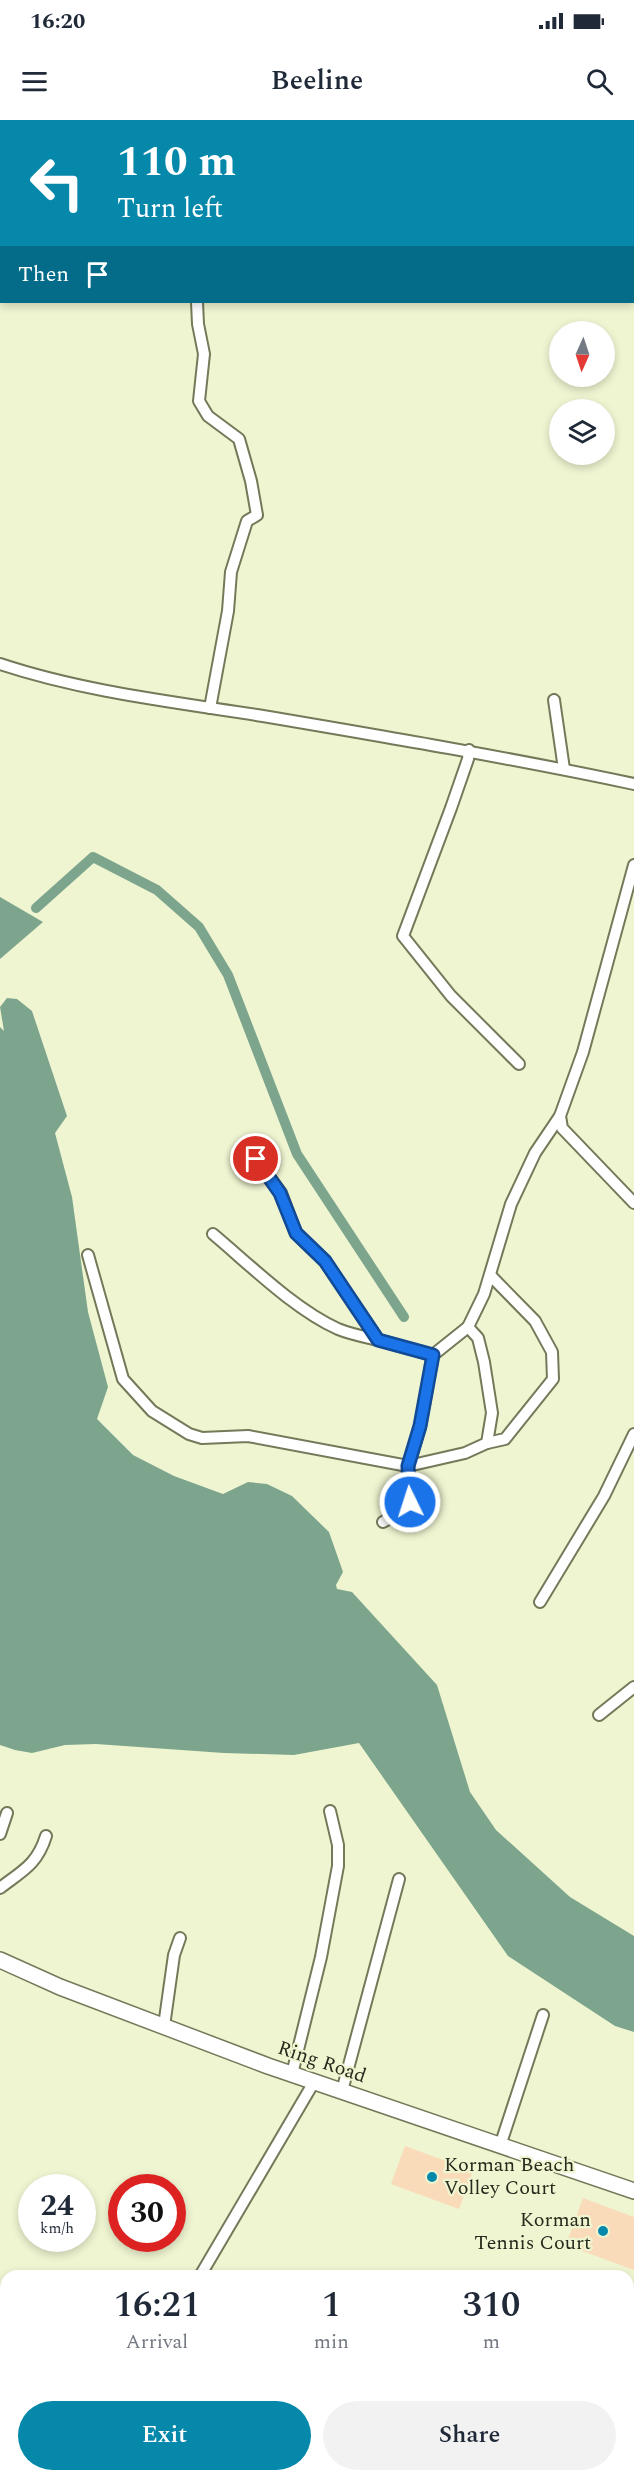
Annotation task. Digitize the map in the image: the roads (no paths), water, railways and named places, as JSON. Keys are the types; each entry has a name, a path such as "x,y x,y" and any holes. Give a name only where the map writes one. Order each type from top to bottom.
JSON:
{"main road":[{"name":"Ring Road","path":"0,1960 60,1987 292,2074 634,2191"}],"street":[{"path":"197,303 198,324 204,354 199,401 208,416 239,439 251,481 256,515 247,521 231,572 228,611 210,708"},
{"path":"0,664 38,676 210,708 469,750 634,784"},
{"path":"554,700 564,769"},
{"path":"469,750 451,808 403,936 451,996 519,1064"},
{"path":"383,1522 405,1509 410,1502 408,1466 420,1426 433,1355 468,1327 484,1294 511,1204 535,1153 560,1116 583,1053 634,865"},
{"path":"560,1116 562,1128 634,1203"},
{"path":"256,1159 280,1193 296,1233 325,1261 378,1340"},
{"path":"213,1234 263,1278 338,1329 433,1355"},
{"path":"88,1255 123,1379 152,1411 189,1434 202,1438 248,1436 408,1466 465,1453 505,1438 553,1379 552,1352 536,1321 490,1275"},
{"path":"468,1327 478,1338 484,1362 492,1413 487,1443"},
{"path":"540,1602 604,1496 634,1434"},
{"path":"599,1715 634,1687"},
{"path":"292,2074 321,1957 338,1866 338,1845 330,1811"},
{"path":"0,1834 6,1813"},
{"path":"0,1888 24,1873 42,1847 46,1836"},
{"path":"342,2091 399,1879"},
{"path":"164,2026 174,1955 180,1938"},
{"path":"500,2146 543,2015"},
{"path":"204,2270 314,2082"}],"waterway":[{"path":"36,908 93,857 157,890 199,927 228,975 297,1154 404,1317"}],"place":[{"name":"Korman Beach Volley Court","path":"432,2177"},
{"name":"Korman Tennis Court","path":"603,2231"}]}
